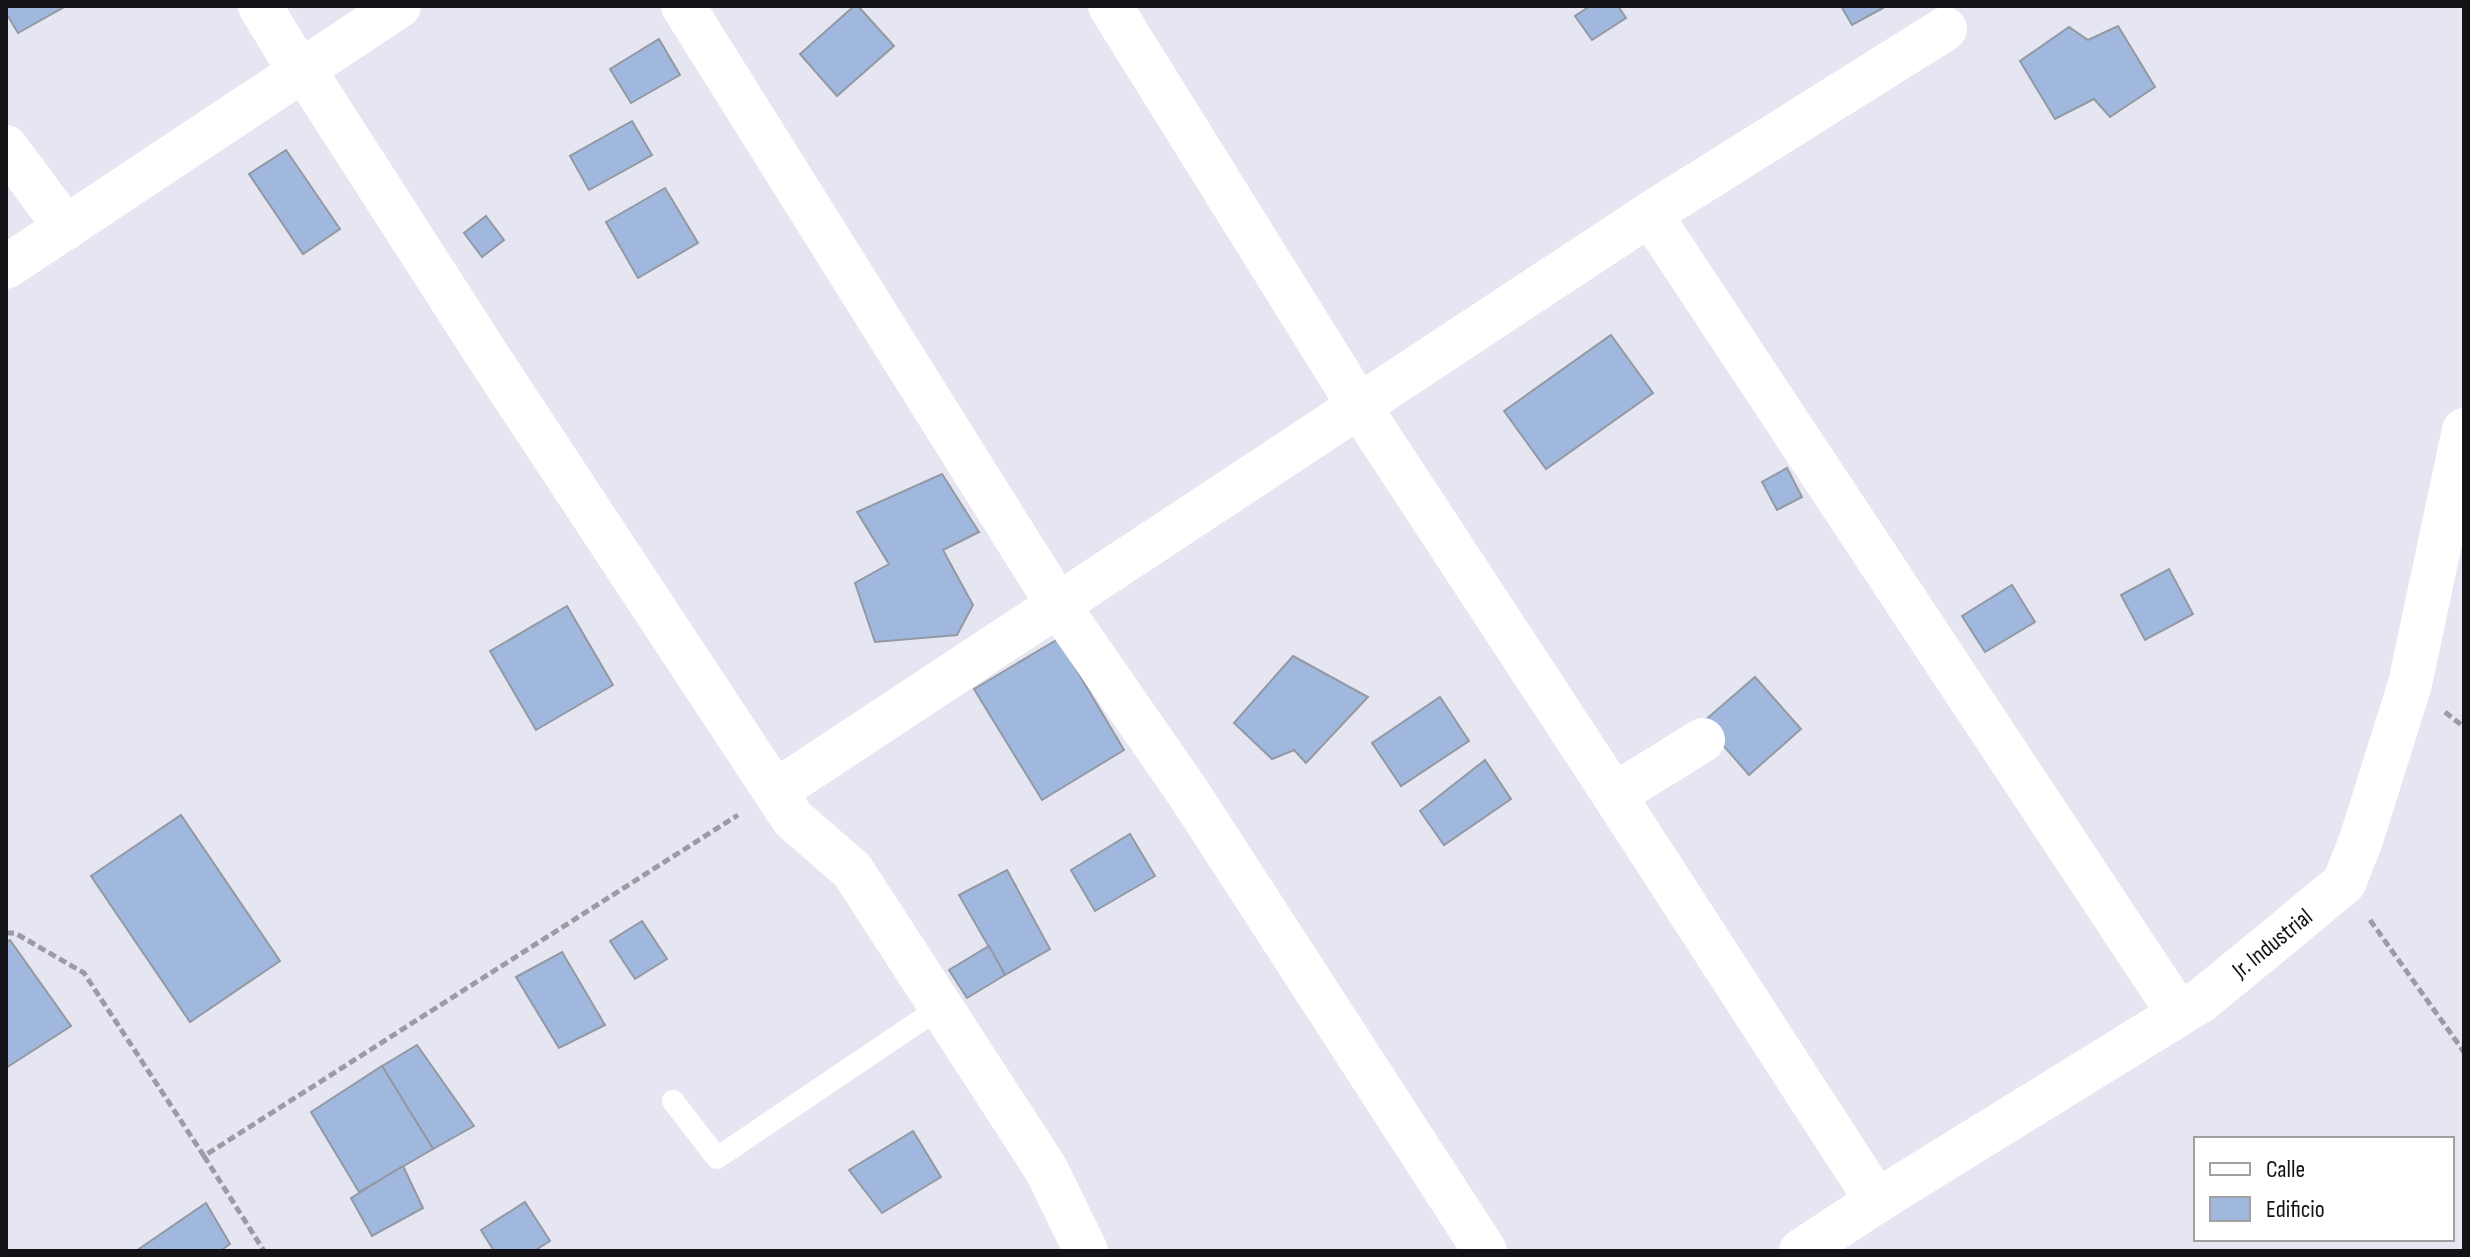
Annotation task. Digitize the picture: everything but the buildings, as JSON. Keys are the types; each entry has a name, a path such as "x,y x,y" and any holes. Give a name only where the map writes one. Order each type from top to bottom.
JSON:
{"street":[{"path":"260,6 793,819 852,870 1046,1169 1086,1251"},
{"path":"683,6 1058,605 1189,794 1485,1251"},
{"path":"1110,6 1359,406 1877,1201"},
{"path":"6,267 304,70 392,8"},
{"path":"776,791 1650,214 1945,29"},
{"path":"6,147 66,228"},
{"path":"1650,214 2179,1014"},
{"name":"Jr. Industrial","path":"1801,1251 2202,1000 2344,883 2361,840 2410,684 2464,430"},
{"path":"1614,795 1703,740"}],"lane":[{"path":"673,1101 717,1158 942,1006"}],"path":[{"path":"204,1156 776,791"},
{"path":"2344,883 2464,1052"},
{"path":"6,933 15,933 84,973 264,1251"}]}
